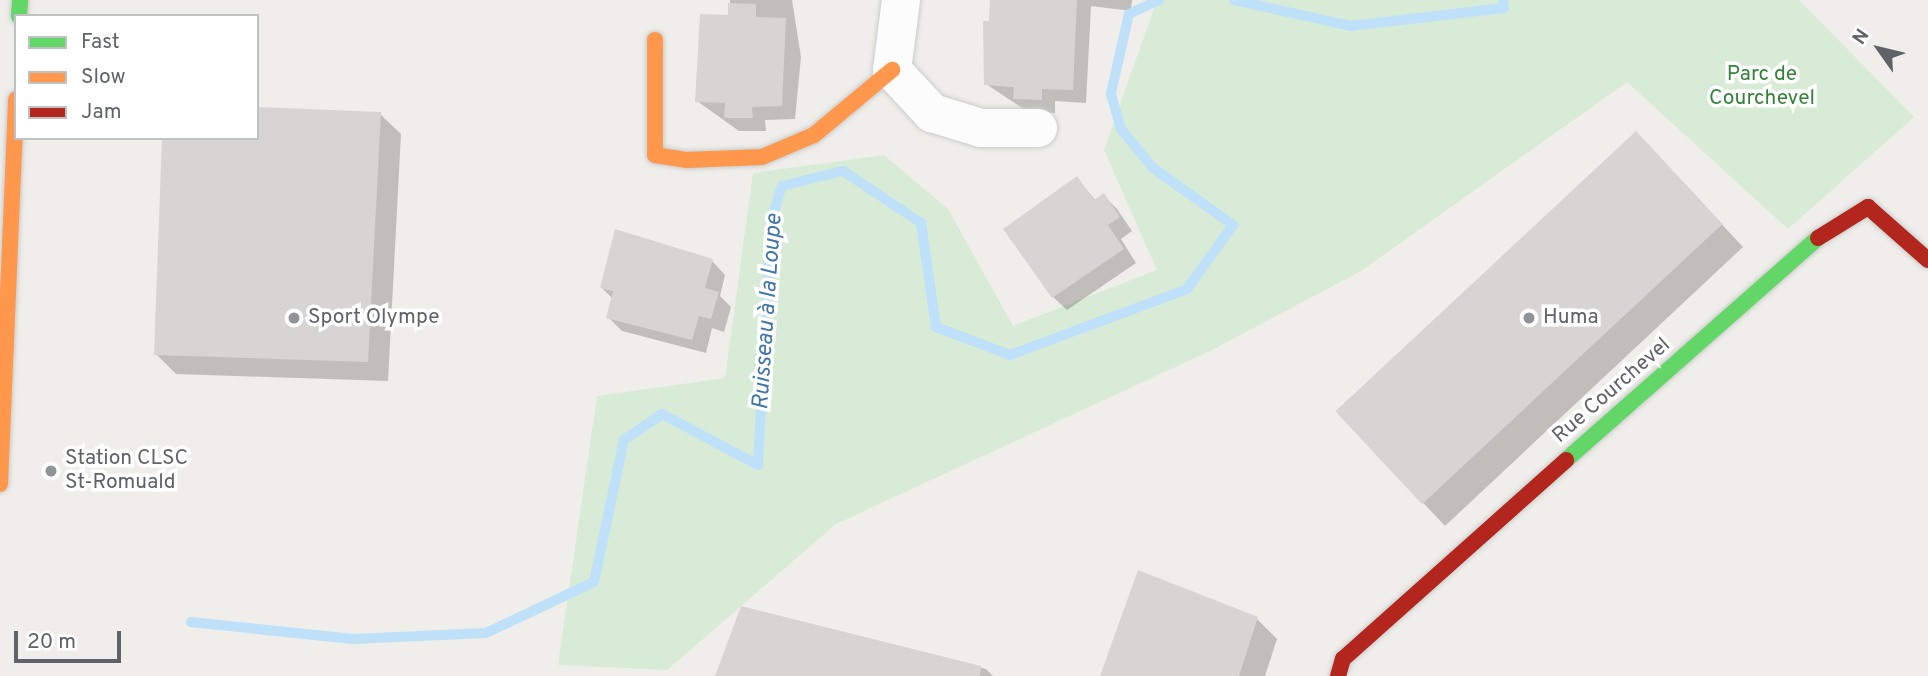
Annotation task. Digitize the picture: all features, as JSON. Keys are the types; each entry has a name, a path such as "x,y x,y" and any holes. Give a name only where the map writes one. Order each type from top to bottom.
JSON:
{"street":[{"path":"655,40 654,155 685,160 762,157 814,135 892,70 901,0"},
{"path":"892,70 932,113 981,128 1038,128"},
{"path":"0,485 14,140"},
{"name":"Rue Courchevel","path":"1338,676 1343,659 1430,579 1829,229 1868,207 1928,260"}],"green space":[{"name":"Parc de Courchevel","path":"1157,0 1799,0 1914,117 1788,229 1627,82 1361,271 1212,350 836,524 667,670 558,665 597,396 725,378 753,173 884,155 948,209 1013,326 1157,270 1104,150"}],"building":[{"path":"990,0 1077,0 1073,90 1042,89 1042,100 1013,99 1014,87 984,85 983,21 989,21"},
{"path":"728,3 756,4 756,17 786,18 782,106 752,107 753,118 724,118 725,103 695,102 700,14 728,15"},
{"path":"259,107 381,112 368,362 154,355 162,140 259,140"},
{"name":"Huma","path":"1636,131 1723,224 1422,504 1335,411"},
{"path":"1077,176 1094,200 1104,193 1120,217 1108,225 1124,249 1052,298 1003,229"},
{"path":"615,229 713,259 705,288 719,292 711,319 699,316 692,340 606,318 613,291 600,288"},
{"path":"1138,570 1258,617 1239,676 1100,676"},
{"path":"741,606 981,666 980,676 715,676"}],"waterway":[{"name":"Ruisseau à la Loupe","path":"191,622 353,639 486,633 594,582 624,440 662,414 758,465 771,221 782,186 843,171 921,223 936,327 1010,355 1187,289 1233,225 1153,168 1121,129 1111,93 1129,14 1159,0"},
{"name":"Ruisseau à la Loupe","path":"1234,0 1350,26 1504,8 1503,0"}],"traffic: fast":[{"path":"19,14 20,0"},
{"path":"1566,460 1818,238"}],"traffic: slow":[{"path":"655,40 655,155 686,160 762,157 814,135 892,70"},
{"path":"0,484 14,140"}],"traffic: jam":[{"path":"1818,238 1868,207 1928,260"},
{"path":"1338,676 1343,659 1566,460"}],"place":[{"name":"Sport Olympe","path":"294,318"},
{"name":"Huma","path":"1529,318"},
{"name":"Station CLSC St-Romuald","path":"51,471"}]}
